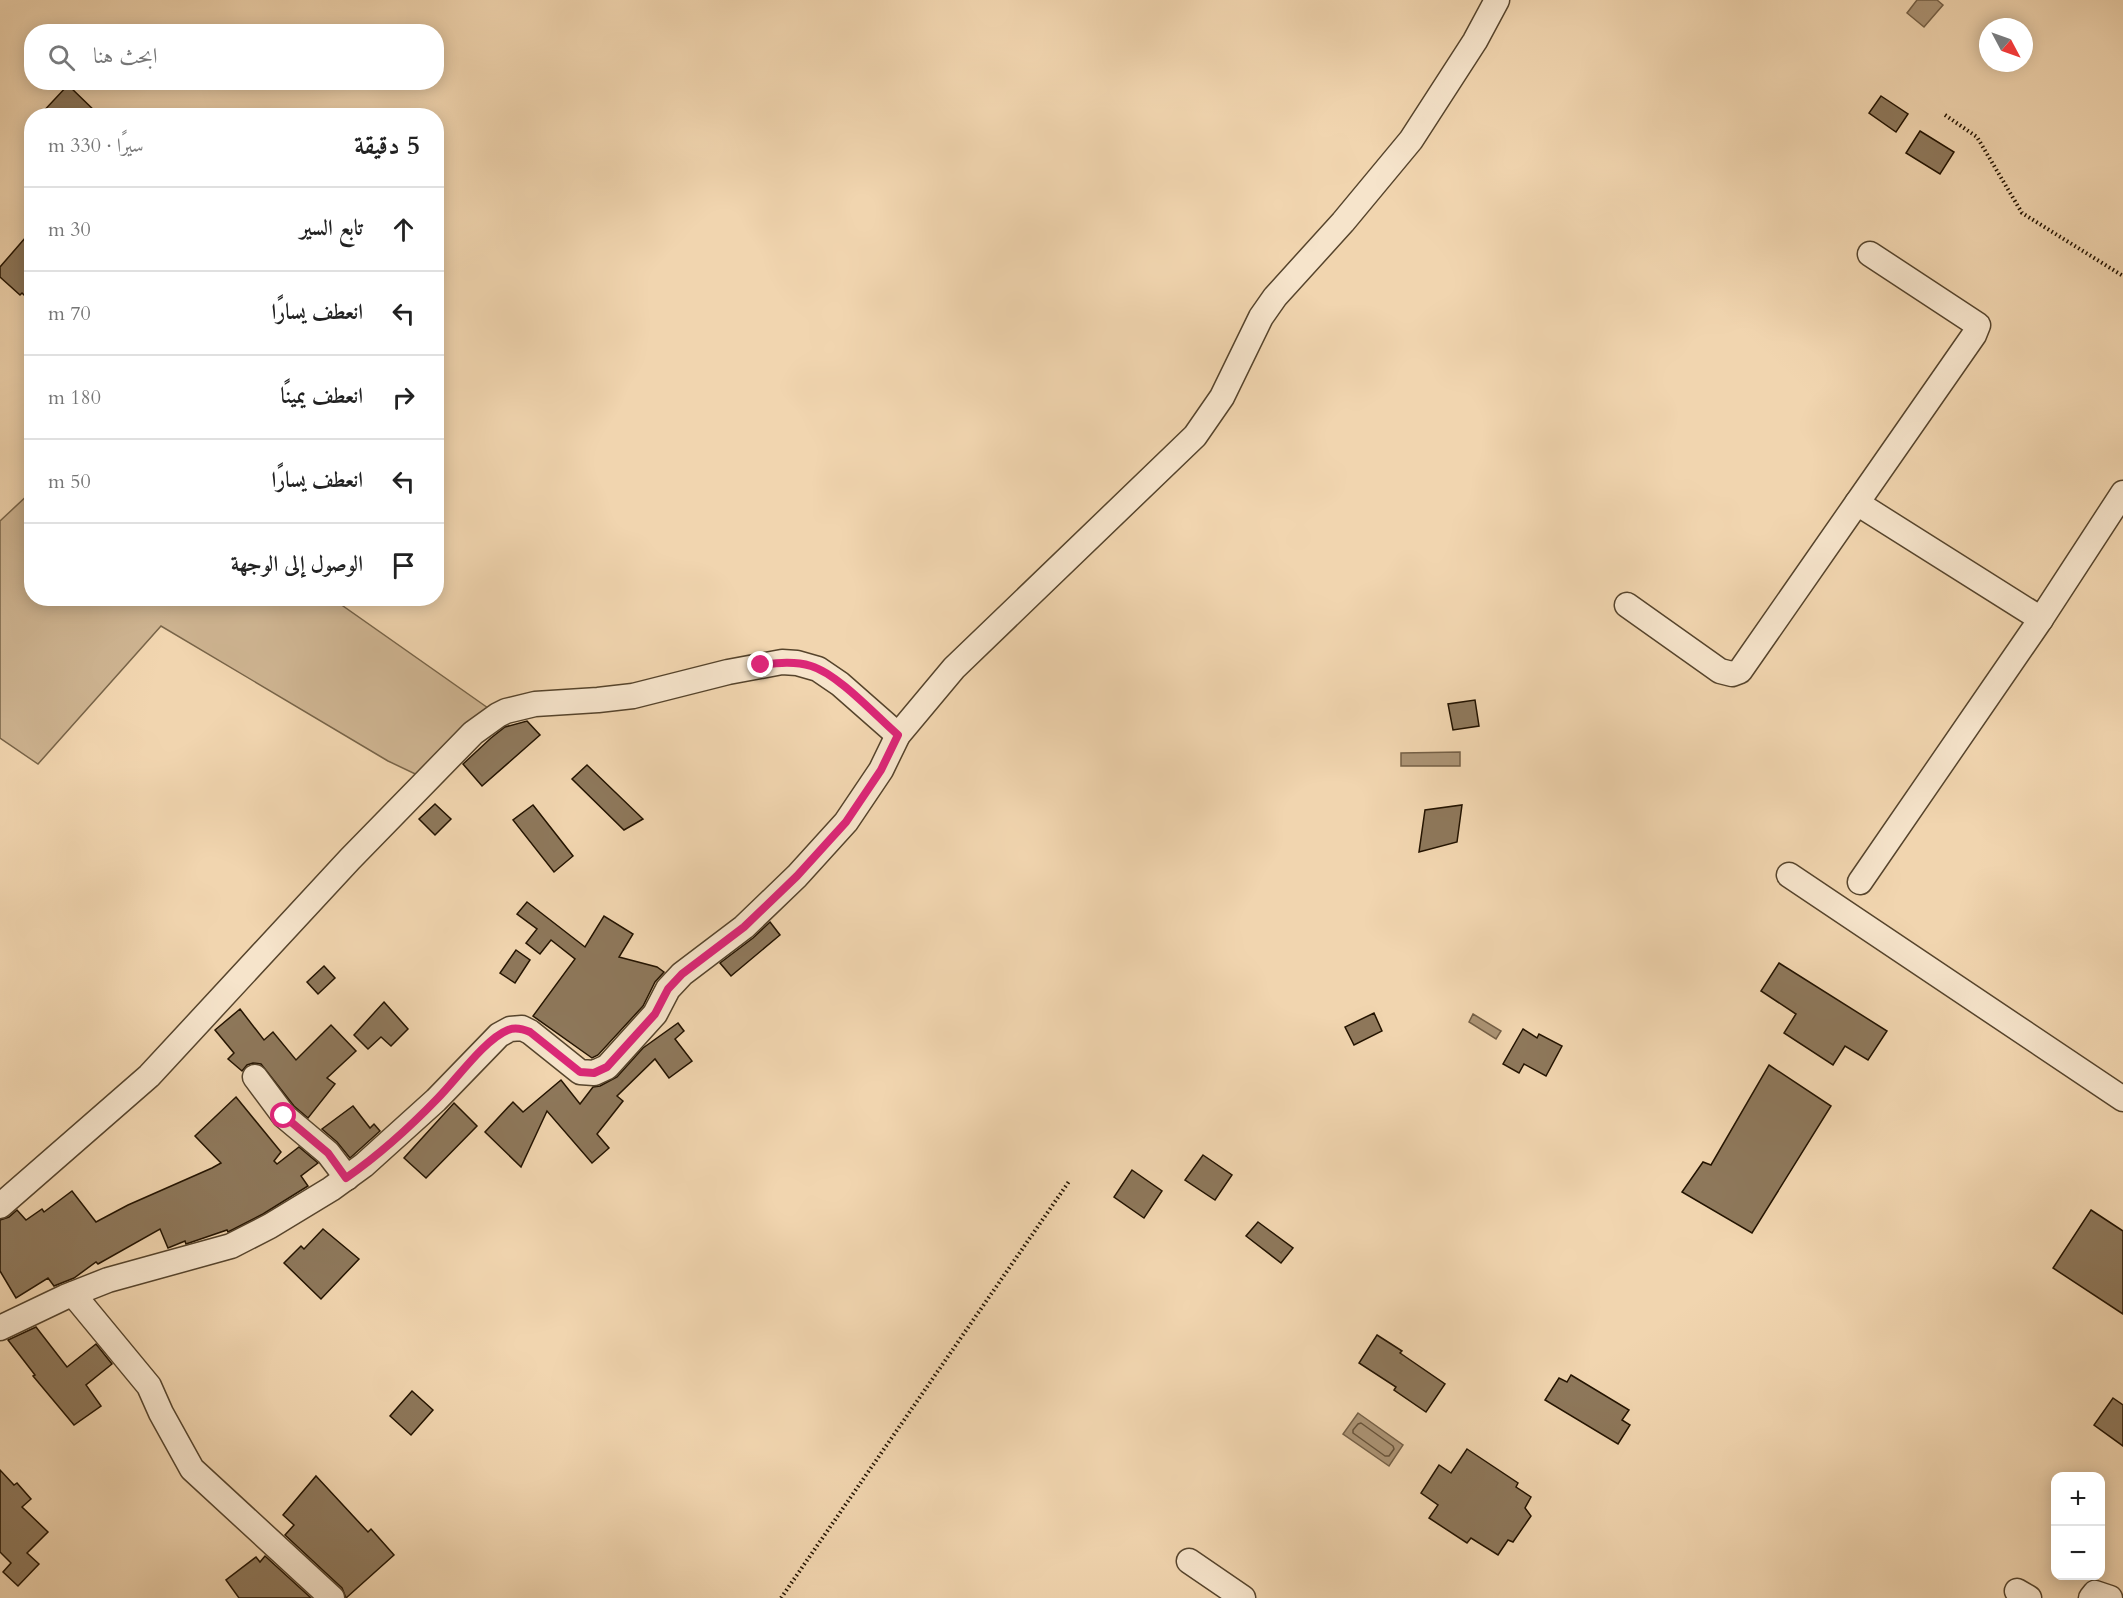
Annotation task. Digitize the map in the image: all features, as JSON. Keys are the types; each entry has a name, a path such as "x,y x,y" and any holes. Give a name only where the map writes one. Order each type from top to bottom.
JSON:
{"street":[{"path":"0,1328 108,1280 231,1246 270,1226 364,1165 436,1100 490,1043 510,1029 530,1032 580,1072 594,1073 607,1067 655,1014 668,989 682,974 744,927 797,876 846,822 881,770 898,735 954,668 1196,436 1222,397 1261,316 1411,140 1475,41 1497,0"},
{"path":"1627,605 1720,671 1732,674 1740,671 1974,335 1978,325 1870,254"},
{"path":"1860,882 2041,619 2123,493"},
{"path":"1857,503 2041,619"},
{"path":"0,1206 149,1076 350,859 473,733 498,715 535,704 633,696 728,672 782,662 818,669 840,684 898,735"},
{"path":"1789,874 2123,1100"},
{"path":"255,1077 284,1116 328,1153 346,1178"},
{"path":"73,1294 149,1386 192,1469 332,1598"},
{"path":"1189,1561 1243,1598"},
{"path":"2091,1598 2095,1593 2110,1598"}],"path":[{"path":"1946,115 1977,137 2022,213 2123,276"},
{"path":"780,1598 1070,1180"}],"shaded area":[{"path":"24,499 24,606 343,606 498,715 428,780 388,761 161,626 38,764 0,738 0,521"}],"water":[{"path":"1917,0 1937,0 1943,5 1924,27 1907,13"},
{"path":"1460,752 1460,766 1401,766 1401,753"},
{"path":"1473,1014 1501,1031 1496,1039 1469,1022"},
{"path":"1358,1413 1403,1445 1389,1466 1343,1434"}],"building":[{"path":"63,90 73,90 92,108 46,108"},
{"path":"1881,96 1908,114 1896,132 1869,113"},
{"path":"1920,131 1954,152 1940,174 1906,153"},
{"path":"24,239 24,295 22,293 20,295 0,277 0,267"},
{"path":"1475,700 1479,726 1453,730 1448,704"},
{"path":"527,721 540,735 482,786 463,764 505,727"},
{"path":"587,765 643,819 624,830 572,779"},
{"path":"435,804 451,819 435,835 419,819"},
{"path":"533,805 573,856 554,872 513,820"},
{"path":"1462,805 1457,842 1419,852 1425,810"},
{"path":"527,902 585,947 604,916 633,934 619,957 657,967 664,972 655,982 643,1006 598,1055 592,1058 533,1016 575,959 551,940 540,954 526,943 537,929 517,914"},
{"path":"770,922 780,935 731,976 720,963"},
{"path":"516,950 530,960 515,983 500,973"},
{"path":"1779,963 1887,1031 1868,1060 1845,1046 1833,1065 1784,1033 1796,1014 1761,991"},
{"path":"324,966 335,978 318,994 307,982"},
{"path":"384,1002 408,1029 391,1046 381,1037 368,1049 354,1035"},
{"path":"240,1009 264,1040 273,1032 296,1060 331,1025 356,1051 327,1078 335,1084 308,1118 294,1106 261,1064 247,1065 242,1071 228,1059 234,1053 215,1030"},
{"path":"1374,1013 1382,1031 1354,1045 1345,1027"},
{"path":"678,1023 684,1031 675,1039 692,1061 669,1078 655,1059 617,1096 623,1101 597,1134 609,1148 592,1163 547,1111 521,1167 485,1132 513,1102 523,1112 561,1080 580,1104 593,1087 617,1077 643,1048"},
{"path":"1523,1029 1537,1038 1539,1034 1562,1046 1546,1076 1524,1064 1519,1073 1503,1064"},
{"path":"1769,1065 1831,1106 1752,1233 1682,1192 1703,1162 1711,1165"},
{"path":"236,1097 281,1152 274,1161 277,1164 299,1147 318,1163 301,1176 308,1186 263,1214 228,1232 227,1230 186,1244 185,1241 168,1248 160,1229 98,1264 96,1262 74,1278 54,1286 48,1278 16,1298 0,1271 0,1220 9,1217 17,1210 26,1220 42,1209 44,1212 72,1191 96,1222 128,1205 212,1168 221,1163 195,1136"},
{"path":"454,1103 477,1126 426,1178 404,1158"},
{"path":"353,1106 370,1128 374,1124 380,1131 350,1158 322,1129"},
{"path":"1203,1155 1232,1175 1215,1200 1185,1180"},
{"path":"1132,1170 1162,1191 1144,1218 1114,1197"},
{"path":"2091,1210 2123,1231 2123,1314 2053,1268"},
{"path":"1258,1222 1293,1248 1281,1263 1246,1236"},
{"path":"323,1229 359,1259 321,1299 284,1263 301,1246 304,1249"},
{"path":"36,1327 67,1367 96,1344 112,1364 86,1385 101,1406 74,1425 33,1376 35,1375 8,1340"},
{"path":"1377,1335 1445,1384 1426,1412 1394,1390 1396,1387 1359,1363"},
{"path":"1571,1375 1629,1410 1622,1420 1630,1425 1618,1444 1545,1400 1559,1378 1567,1382"},
{"path":"412,1391 433,1410 411,1435 390,1416"},
{"path":"2113,1398 2123,1405 2123,1446 2094,1425"},
{"path":"1467,1449 1518,1483 1516,1487 1531,1497 1525,1508 1531,1516 1513,1542 1508,1540 1498,1555 1471,1538 1467,1543 1429,1518 1438,1505 1421,1493 1439,1465 1451,1473"},
{"path":"0,1470 14,1485 17,1483 31,1499 22,1507 48,1532 27,1553 39,1564 18,1586 3,1572 11,1563 0,1552"},
{"path":"316,1476 368,1532 371,1529 394,1555 346,1598 342,1588 285,1535 294,1525 283,1515"},
{"path":"265,1556 311,1598 239,1598 226,1580 256,1557 260,1562"}],"route":[{"path":"284,1116 328,1153 346,1178 364,1165 436,1100 490,1043 510,1029 530,1032 580,1072 594,1073 607,1067 655,1014 668,989 682,974 744,927 797,876 846,822 881,770 898,735 840,684 818,669 797,663 782,662 761,665"}]}
